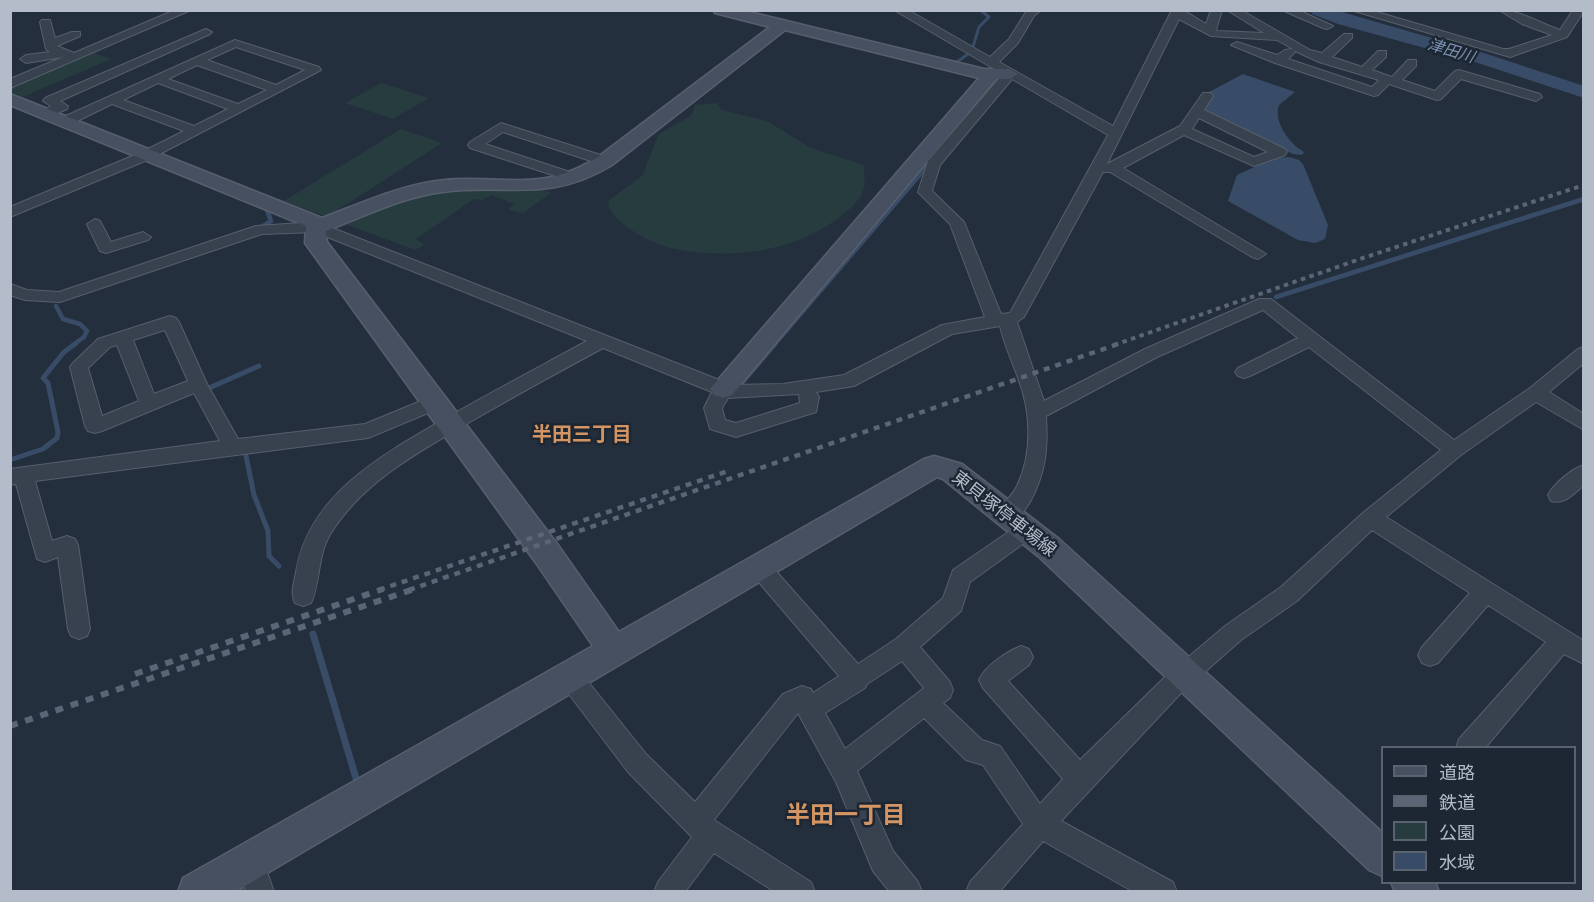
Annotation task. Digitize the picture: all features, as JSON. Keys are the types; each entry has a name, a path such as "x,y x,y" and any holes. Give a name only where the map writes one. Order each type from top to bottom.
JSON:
{"street":[{"path":"10,67 14,82 70,55 114,40 186,10"},
{"path":"720,10 997,70"},
{"path":"898,10 997,70 1115,133"},
{"path":"809,710 857,680 904,646 953,604 961,577 1017,523 1018,506 1033,470 1037,430 1034,399 1009,334 963,235 956,222 926,192 933,164 997,70 1030,14 1036,10"},
{"path":"1209,32 1217,10"},
{"path":"1232,10 1323,59 1437,96 1459,74 1536,97"},
{"path":"1287,10 1327,26"},
{"path":"1356,10 1502,52 1510,52 1563,35 1572,18 1580,10"},
{"path":"1504,10 1527,22 1563,35"},
{"path":"10,99 305,218 314,222 317,227 731,392 804,387 848,381 948,329 1016,317 1105,168 1115,133 1177,12 1215,34 1283,38"},
{"path":"46,22 52,50 70,55"},
{"path":"45,114 62,106 49,101 203,34 159,22"},
{"path":"10,289 25,295 60,297 261,229 317,227 397,197 429,188 467,184 546,184 571,177 605,161 782,25"},
{"path":"51,44 76,34"},
{"path":"1323,59 1348,36"},
{"path":"114,40 154,55"},
{"path":"10,213 147,155 315,70 236,43 64,122"},
{"path":"1237,45 1324,75 1370,95 1412,63"},
{"path":"1279,60 1296,46"},
{"path":"1248,62 1259,53"},
{"path":"1363,72 1382,54"},
{"path":"26,59 70,55"},
{"path":"197,61 277,89"},
{"path":"1311,88 1337,64"},
{"path":"1283,76 1295,65"},
{"path":"804,387 810,397 809,407 736,430 717,424 713,408 723,389 997,70"},
{"path":"157,79 239,109"},
{"path":"1105,168 1183,130 1207,96"},
{"path":"112,100 195,131"},
{"path":"1183,130 1254,162 1280,152 1197,112"},
{"path":"571,177 475,145 501,127 605,161"},
{"path":"1105,168 1258,254"},
{"path":"95,224 106,248 141,233 158,264"},
{"path":"317,227 316,243 562,576 614,651"},
{"path":"1035,414 1151,353 1265,303 1454,450"},
{"path":"198,384 95,426 79,367 104,343 170,322 198,384 233,447"},
{"path":"123,337 150,404"},
{"path":"1244,372 1310,339"},
{"path":"303,596 304,575 312,548 326,521 369,474 450,425 602,340"},
{"path":"980,891 1038,823 1116,740 1233,633 1289,594 1371,518 1454,450 1536,393 1584,353"},
{"path":"1536,393 1584,423"},
{"path":"80,629 67,544 45,553 17,476 368,431 433,403"},
{"name":"東貝塚停車場線","path":"197,891 255,876 570,677 934,466 952,471 1095,589 1381,855"},
{"path":"1558,495 1584,473"},
{"path":"1371,518 1584,654"},
{"path":"759,567 857,680"},
{"path":"1430,655 1486,591"},
{"path":"1469,746 1562,640"},
{"path":"842,767 941,690 904,646"},
{"path":"1021,657 991,680 1080,779"},
{"path":"570,677 637,763 703,829 796,890"},
{"path":"668,891 703,829 792,702 802,697 842,767 883,861 908,891"},
{"path":"924,702 975,752 991,755 1038,823 1163,891"}],"green space":[{"path":"94,53 111,59 23,97 11,92 11,88"},
{"path":"381,83 429,98 393,119 345,103"},
{"path":"717,103 722,110 767,121 811,148 864,165 864,188 861,196 841,216 804,238 762,250 740,253 719,254 669,248 643,237 619,221 610,209 608,201 642,176 659,134 692,115 695,105"},
{"path":"401,129 442,143 327,217 284,201"},
{"path":"540,189 551,193 523,213 508,210 514,204 491,195 482,200 474,199 416,239 425,245 415,250 345,224 400,201 434,191"}],"water":[{"path":"1243,74 1295,92 1279,105 1278,118 1288,138 1304,152 1302,155 1293,154 1202,111 1209,92"},
{"path":"1289,157 1303,164 1328,225 1325,239 1315,243 1298,240 1228,201 1237,175 1274,158"}],"waterway":[{"path":"972,50 979,27 989,17 980,10"},
{"name":"津田川","path":"1318,10 1344,20 1481,58 1584,92"},
{"path":"954,64 968,54"},
{"path":"774,345 929,164"},
{"path":"1276,297 1584,199"},
{"path":"260,228 271,221 267,210"},
{"path":"56,306 63,319 80,324 87,331 84,337 73,345"},
{"path":"10,460 43,449 57,438 58,432 48,383 43,378 64,352 75,344"},
{"path":"740,385 775,344"},
{"path":"209,388 259,366"},
{"path":"245,451 254,495 268,531 269,556 279,566"},
{"path":"313,634 358,785"}],"railway":[{"path":"1114,345 1363,258 1584,185"},
{"path":"409,590 1118,344"},
{"path":"379,590 728,471"},
{"path":"135,674 383,589"},
{"path":"10,726 414,589"}],"district":[{"name":"半田三丁目","path":"582,435"},
{"name":"半田一丁目","path":"846,816"}]}
